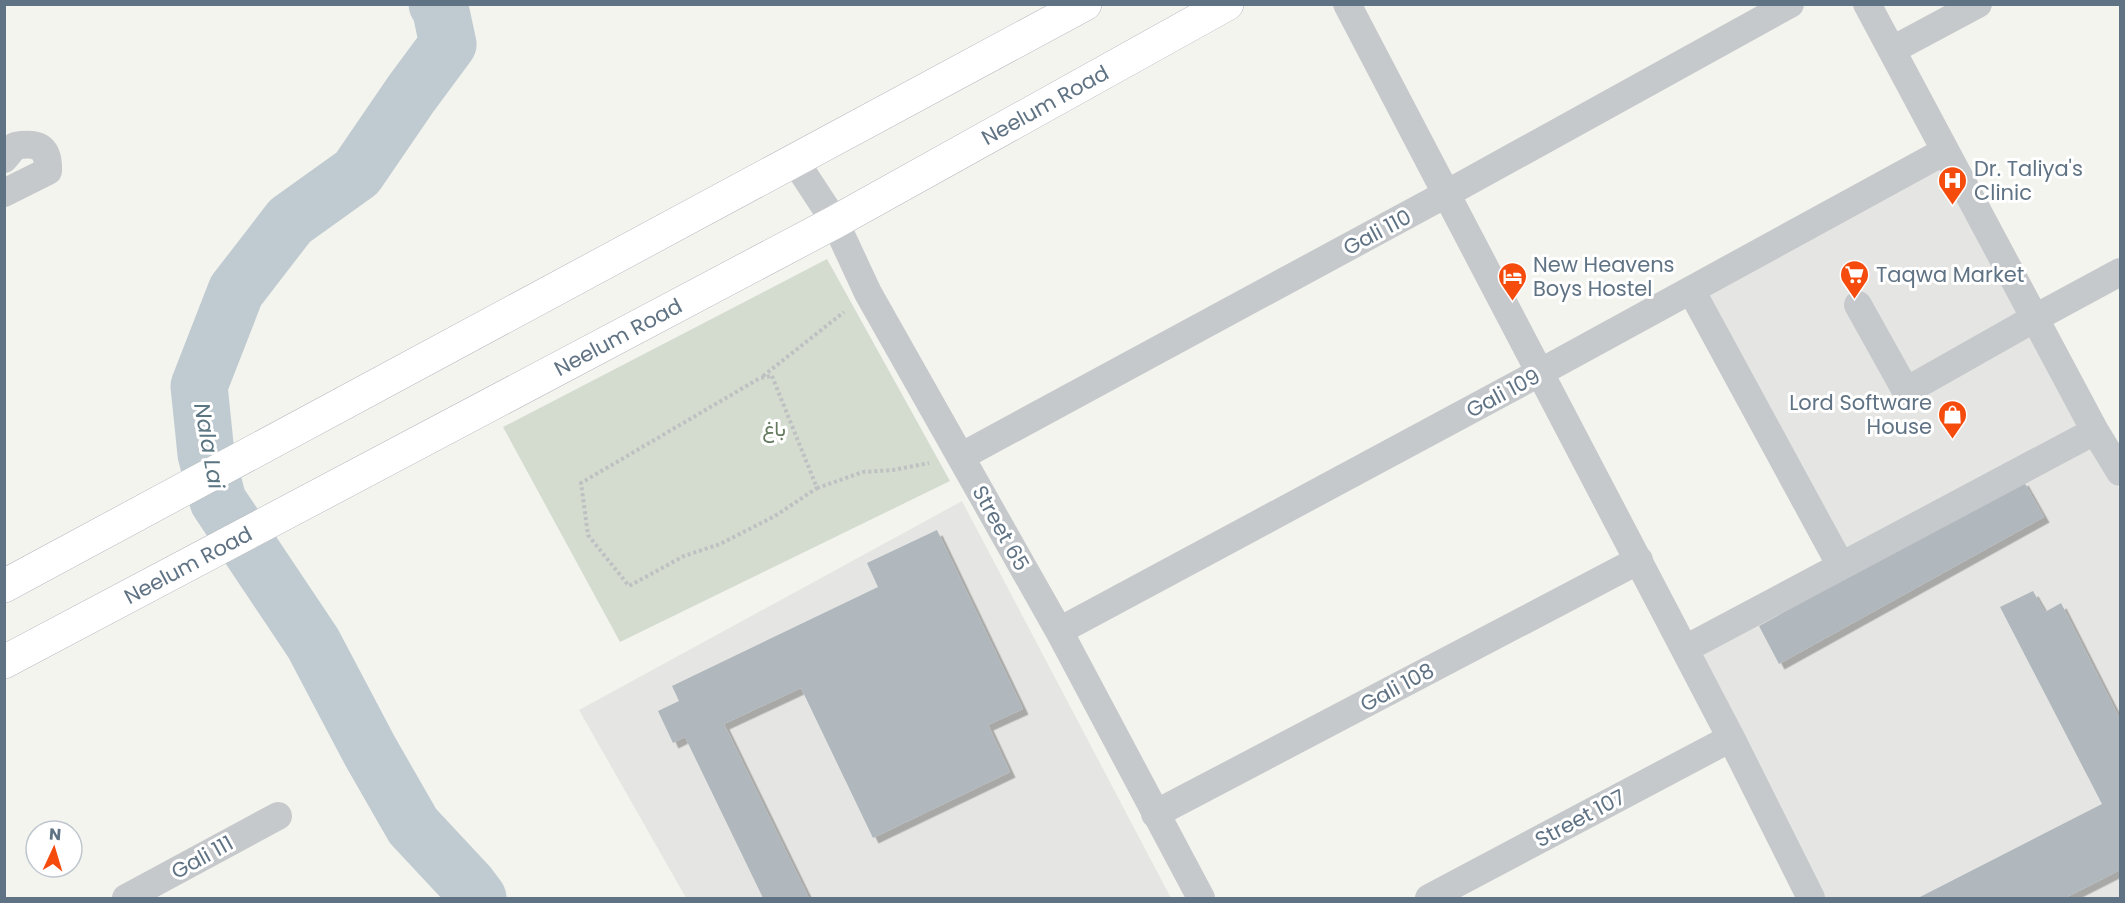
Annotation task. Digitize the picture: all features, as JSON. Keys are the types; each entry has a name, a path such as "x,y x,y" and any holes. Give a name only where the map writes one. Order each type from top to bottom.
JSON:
{"main road":[{"path":"4,586 1085,4"},
{"name":"Neelum Road","path":"4,662 835,222 1227,4"}],"street":[{"path":"1347,4 1639,560 1811,898"},
{"name":"Gali 110","path":"962,456 1446,194 1790,4"},
{"path":"1867,4 2095,431 2121,472"},
{"path":"1892,50 1977,4"},
{"path":"4,159 15,146 31,144 41,148 48,159 48,171 4,193"},
{"name":"Gali 109","path":"1059,631 1945,151"},
{"name":"Street 65","path":"795,161 835,222 868,293 1059,631 1201,898"},
{"path":"1858,305 1906,392 2121,272"},
{"path":"1691,290 1841,566"},
{"path":"1685,649 2095,431"},
{"name":"Gali 108","path":"1155,814 1639,560"},
{"name":"Street 107","path":"1429,898 1731,738"},
{"name":"Gali 111","path":"126,898 278,816"}],"path":[{"path":"868,293 760,378 581,483 588,535 629,586 684,556 720,544 766,520 817,488 863,472 893,470 962,456"},
{"path":"760,378 772,376 817,488"}],"shaded area":[{"name":"Taqwa Market","path":"1941,162 2080,426 1846,555 1702,294"},
{"path":"2095,442 2120,490 2120,898 1823,898 1696,650"},
{"path":"962,501 1171,898 686,898 579,710"}],"green space":[{"name":"باغ","path":"827,259 950,481 620,642 503,427"}],"building":[{"path":"2023,480 2044,517 1779,664 1759,626"},
{"path":"937,530 1023,709 988,725 1010,772 873,838 801,688 724,724 809,898 763,898 685,737 673,743 658,711 679,701 672,686 878,587 867,563"},
{"path":"2033,591 2045,612 2061,603 2120,719 2120,870 2065,898 1918,898 2102,804 2000,607"}],"waterway":[{"name":"Nala Lai","path":"437,4 440,7 448,44 357,173 290,221 236,291 199,386 206,454 218,501 313,643 413,826 478,898"}],"place":[{"name":"Dr. Taliya's Clinic","path":"1953,206"},
{"name":"Taqwa Market","path":"1855,300"},
{"name":"New Heavens Boys Hostel","path":"1512,302"},
{"name":"Lord Software House","path":"1953,440"}]}
